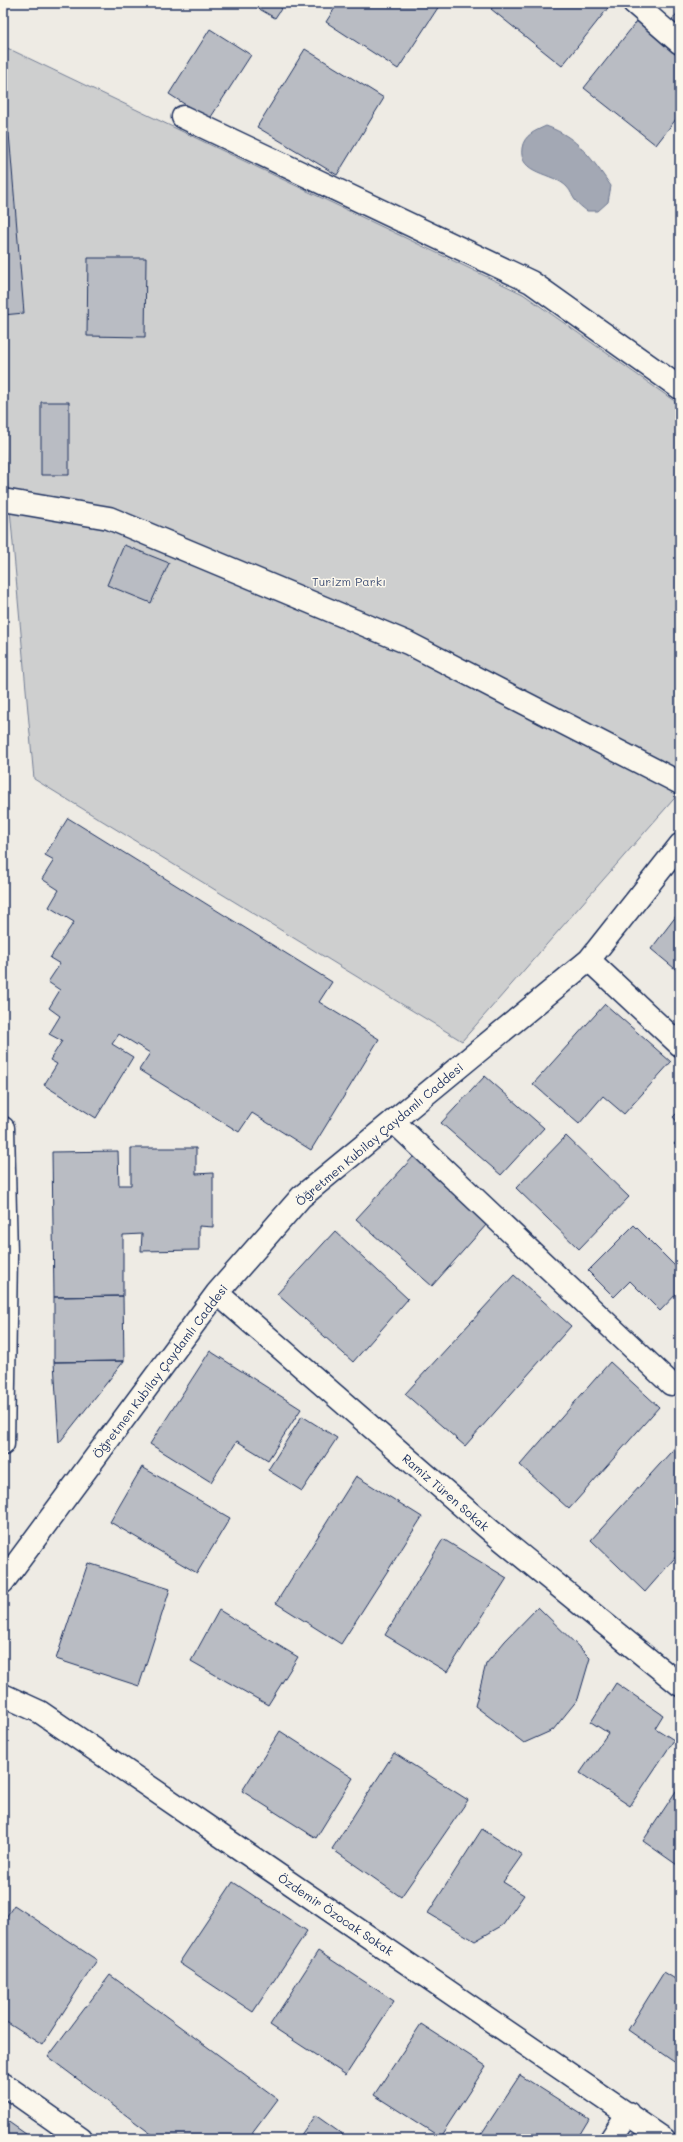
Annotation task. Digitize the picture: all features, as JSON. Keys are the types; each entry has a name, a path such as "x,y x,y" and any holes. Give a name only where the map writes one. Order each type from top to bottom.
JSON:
{"street":[{"path":"634,3 680,43"},
{"path":"183,117 531,282 680,388"},
{"path":"3,500 109,518 408,643 680,783"},
{"name":"Öğretmen Kubilay Çaydamlı Caddesi","path":"3,1582 217,1293 300,1197 589,960 680,846"},
{"path":"589,960 680,1044"},
{"path":"393,1121 671,1384"},
{"path":"3,1128 6,1255 3,1444"},
{"name":"Ramiz Türen Sokak","path":"217,1293 491,1531 680,1685"},
{"name":"Özdemir Özocak Sokak","path":"3,1695 40,1712 664,2139"},
{"path":"3,2084 81,2139"},
{"path":"611,2139 628,2113"}],"green space":[{"name":"Turizm Parkı","path":"3,46 523,294 680,405 680,792 462,1041 34,779 3,431"}],"shaded area":[{"path":"546,126 567,136 576,143 591,158 611,186 608,202 598,211 587,211 576,201 561,182 538,172 525,163 522,157 522,148 525,140 531,134"}],"building":[{"path":"249,3 285,3 275,18"},
{"path":"338,3 441,3 398,69 326,22"},
{"path":"496,3 612,3 562,66 491,9"},
{"path":"680,9 680,28 671,22"},
{"path":"638,20 680,53 680,114 656,145 584,88"},
{"path":"210,29 251,55 209,120 169,94"},
{"path":"305,49 384,98 337,175 257,127"},
{"path":"9,133 24,313 3,315 3,134"},
{"path":"88,258 146,258 145,337 87,336"},
{"path":"41,402 69,402 69,475 41,475"},
{"path":"124,545 169,563 151,603 107,585"},
{"path":"68,818 332,982 319,1002 379,1039 311,1150 252,1113 239,1132 139,1070 150,1053 119,1034 112,1044 133,1057 96,1118 44,1085 57,1064 50,1060 62,1041 49,1034 60,1016 49,1008 60,990 48,982 60,964 50,958 74,922 49,907 59,890 42,879 54,860 45,855"},
{"path":"680,911 680,973 651,949"},
{"path":"605,1004 671,1062 624,1114 603,1096 579,1124 533,1084"},
{"path":"485,1076 544,1128 501,1175 441,1123"},
{"path":"680,1110 680,1125 673,1117"},
{"path":"566,1136 629,1197 579,1249 516,1188"},
{"path":"680,1137 680,1150 674,1144"},
{"path":"131,1148 196,1148 196,1174 213,1173 213,1227 199,1226 199,1250 141,1251 142,1234 123,1235 123,1296 54,1297 52,1152 118,1151 119,1185 131,1185"},
{"path":"414,1156 487,1224 432,1286 356,1219"},
{"path":"634,1225 680,1271 680,1290 660,1311 630,1281 614,1297 588,1271"},
{"path":"335,1231 408,1299 353,1362 277,1294"},
{"path":"514,1275 571,1326 465,1446 405,1394"},
{"path":"123,1296 124,1361 54,1362 54,1297"},
{"path":"210,1351 301,1409 268,1460 237,1441 211,1482 150,1444"},
{"path":"124,1361 59,1443 54,1362"},
{"path":"610,1362 659,1407 569,1509 520,1465"},
{"path":"302,1416 337,1438 302,1491 268,1470"},
{"path":"680,1442 680,1552 645,1592 591,1540"},
{"path":"142,1467 230,1518 197,1573 110,1522"},
{"path":"356,1476 422,1517 341,1644 276,1603"},
{"path":"443,1539 507,1578 447,1672 385,1635"},
{"path":"88,1563 170,1589 139,1686 56,1659"},
{"path":"538,1607 590,1658 578,1699 553,1730 524,1743 475,1706 486,1664 505,1641"},
{"path":"219,1610 298,1657 268,1705 191,1661"},
{"path":"616,1683 663,1715 655,1728 674,1740 630,1806 580,1773 608,1733 591,1722"},
{"path":"280,1731 353,1778 316,1838 242,1791"},
{"path":"394,1753 468,1800 401,1897 332,1849"},
{"path":"680,1785 680,1867 643,1841"},
{"path":"482,1829 522,1855 503,1882 524,1895 503,1925 475,1941 428,1913"},
{"path":"233,1882 307,1931 253,2012 179,1963"},
{"path":"14,1905 97,1960 42,2045 3,2020 3,1922"},
{"path":"318,1951 394,2001 346,2075 270,2025"},
{"path":"664,1972 680,1982 680,2066 628,2030"},
{"path":"110,1975 278,2099 248,2139 158,2139 48,2057"},
{"path":"421,2024 486,2066 440,2137 374,2095"},
{"path":"520,2075 589,2119 577,2139 478,2139"},
{"path":"315,2115 349,2139 298,2139"},
{"path":"3,2118 33,2139 3,2139"}]}
